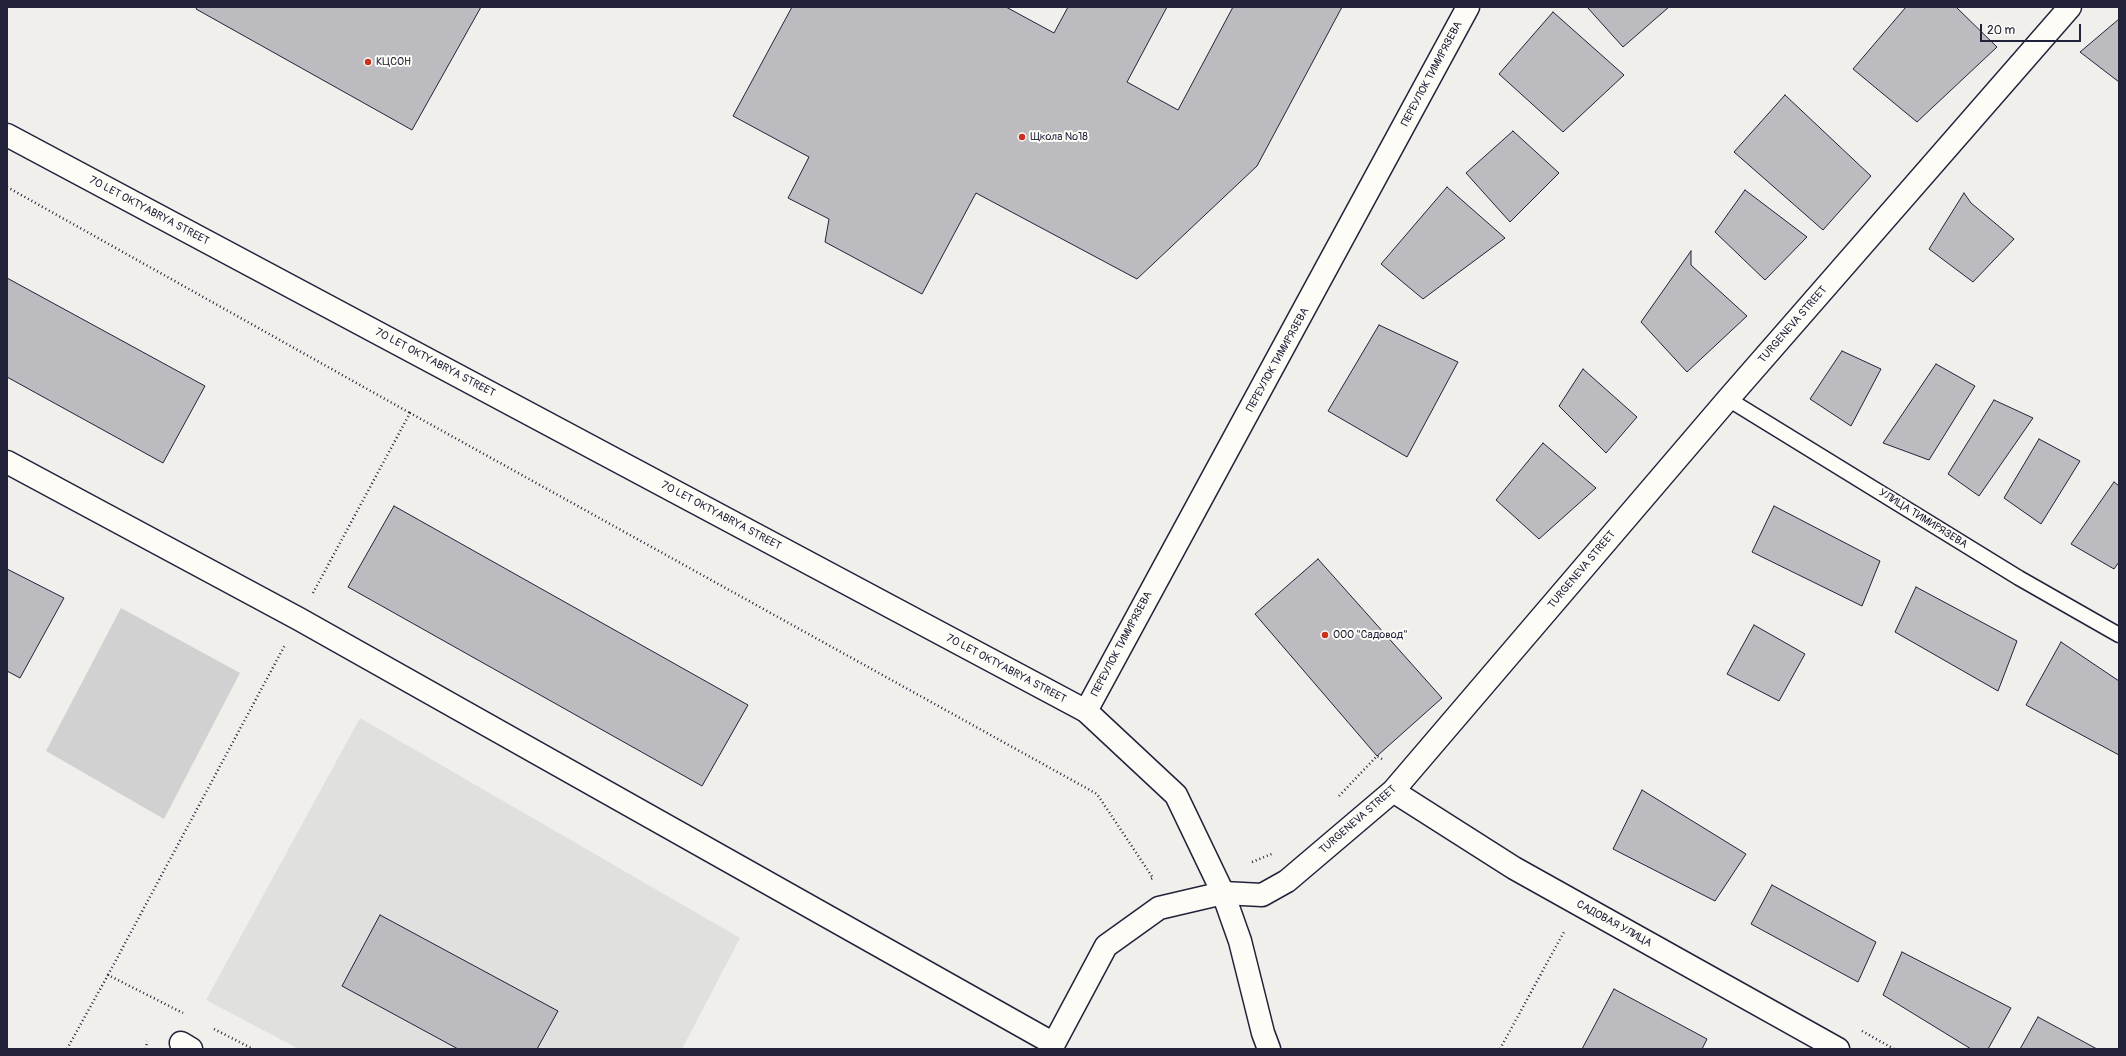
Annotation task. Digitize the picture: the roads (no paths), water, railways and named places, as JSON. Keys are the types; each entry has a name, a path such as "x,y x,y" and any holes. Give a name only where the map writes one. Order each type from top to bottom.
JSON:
{"street":[{"name":"ПЕРЕУЛОК ТИМИРЯЗЕВА","path":"1086,711 1468,7"},
{"name":"TURGENEVA STREET","path":"1052,1046 1106,946 1159,908 1223,893 1262,895 1287,881 1393,792 1728,399 2070,7"},
{"name":"70 LET OKTYABRYA STREET","path":"7,135 1086,711 1176,795 1223,893 1240,941 1263,1032 1270,1049"},
{"path":"7,462 299,619 1052,1046"},
{"name":"САДОВАЯ УЛИЦА","path":"1393,792 1514,868 1838,1049"}],"lane":[{"name":"УЛИЦА ТИМИРЯЗЕВА","path":"1728,399 2019,578 2119,635"}],"place":[{"name":"КЦСОН","path":"368,62"},
{"name":"Щкола №18","path":"1022,137"},
{"name":"ООО \"Садовод\"","path":"1325,635"}]}
